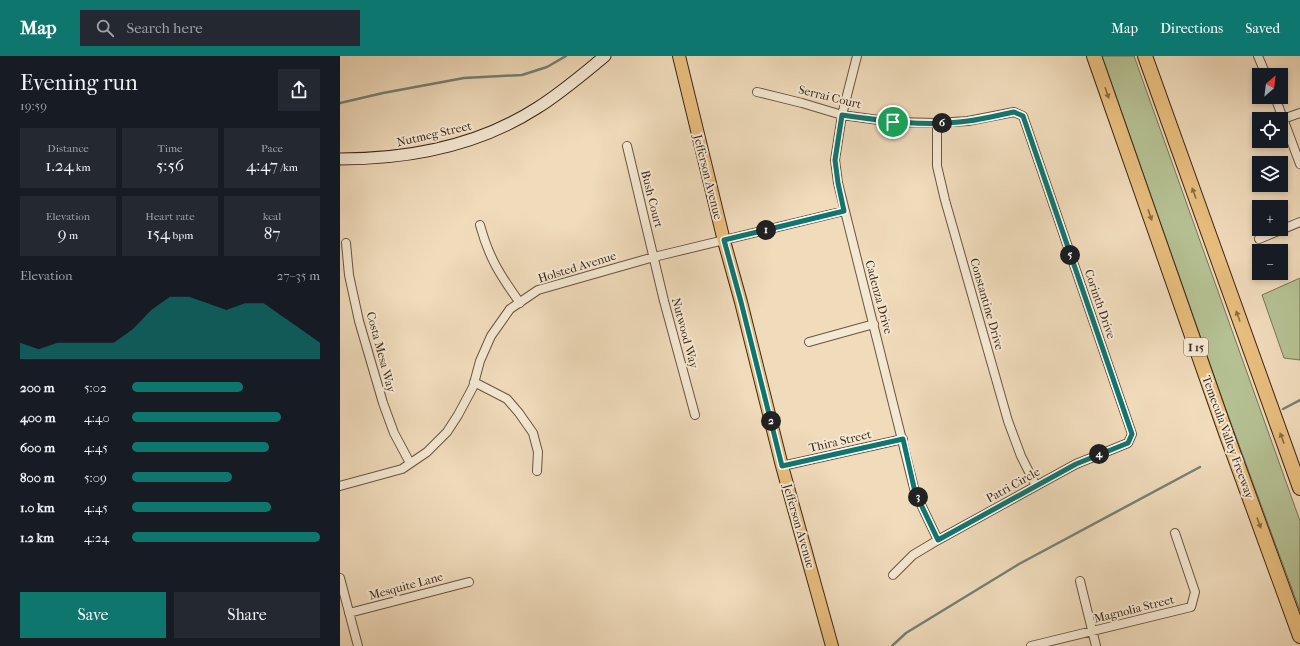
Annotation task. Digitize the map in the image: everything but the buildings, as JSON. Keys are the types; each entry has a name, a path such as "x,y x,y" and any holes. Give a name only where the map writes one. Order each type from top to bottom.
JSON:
{"highway":[{"name":"Temecula Valley Freeway","path":"1094,56 1221,418 1300,636"},
{"path":"1145,56 1300,488"}],"main road":[{"name":"Nutmeg Street","path":"340,159 371,159 409,155 464,142 499,128 537,108 567,87 605,56"},
{"name":"Jefferson Avenue","path":"679,56 782,466 832,646"}],"street":[{"name":"Cadenza Drive","path":"857,56 842,115 835,160 838,183 915,492 938,540"},
{"path":"1258,56 1263,68"},
{"name":"Serrai Court","path":"758,92 802,102 842,115 893,122 937,123 968,121 1014,112 1023,116 1027,131"},
{"path":"1288,117 1300,113"},
{"name":"Constantine Drive","path":"937,123 937,166 945,200 1008,421 1021,456 1036,486"},
{"name":"Corinth Drive","path":"1027,131 1126,416"},
{"path":"1288,132 1300,164"},
{"name":"Bush Court","path":"627,146 654,258"},
{"name":"Holsted Avenue","path":"340,486 402,469 427,452 447,432 458,415 474,382 480,361 491,336 510,309 538,290 654,258 844,211"},
{"path":"1259,238 1300,222"},
{"path":"480,225 498,271 520,302"},
{"name":"Costa Mesa Way","path":"346,243 349,275 359,322 383,403 394,433 410,463"},
{"name":"Nutwood Way","path":"654,258 695,415"},
{"path":"809,342 874,324"},
{"path":"474,382 507,399 520,413 533,433 538,452 537,471"},
{"name":"Patri Circle","path":"893,575 913,556 938,540 1076,464 1128,443 1132,434 1126,416"},
{"name":"Thira Street","path":"782,466 903,439"},
{"name":"Magnolia Street","path":"1031,646 1191,607 1195,592 1175,534"},
{"path":"340,578 358,646"},
{"path":"1080,581 1096,646"},
{"name":"Mesquite Lane","path":"349,613 470,582"}],"green space":[{"path":"1102,56 1134,56 1300,521 1300,611 1224,404"},
{"path":"1300,278 1300,360 1284,358 1262,295"}],"waterway":[{"path":"340,103 383,93 464,78 522,75 547,67 566,56"},
{"path":"1283,409 1300,400"},
{"path":"892,646 906,633 1019,564 1200,467"}],"route":[{"path":"1014,112 1023,116 1132,434 1128,443 1107,450 1076,464 938,540 915,492 903,439 782,466 724,240 844,211 835,160 842,115 893,122 937,123 968,121 1014,112"}]}
